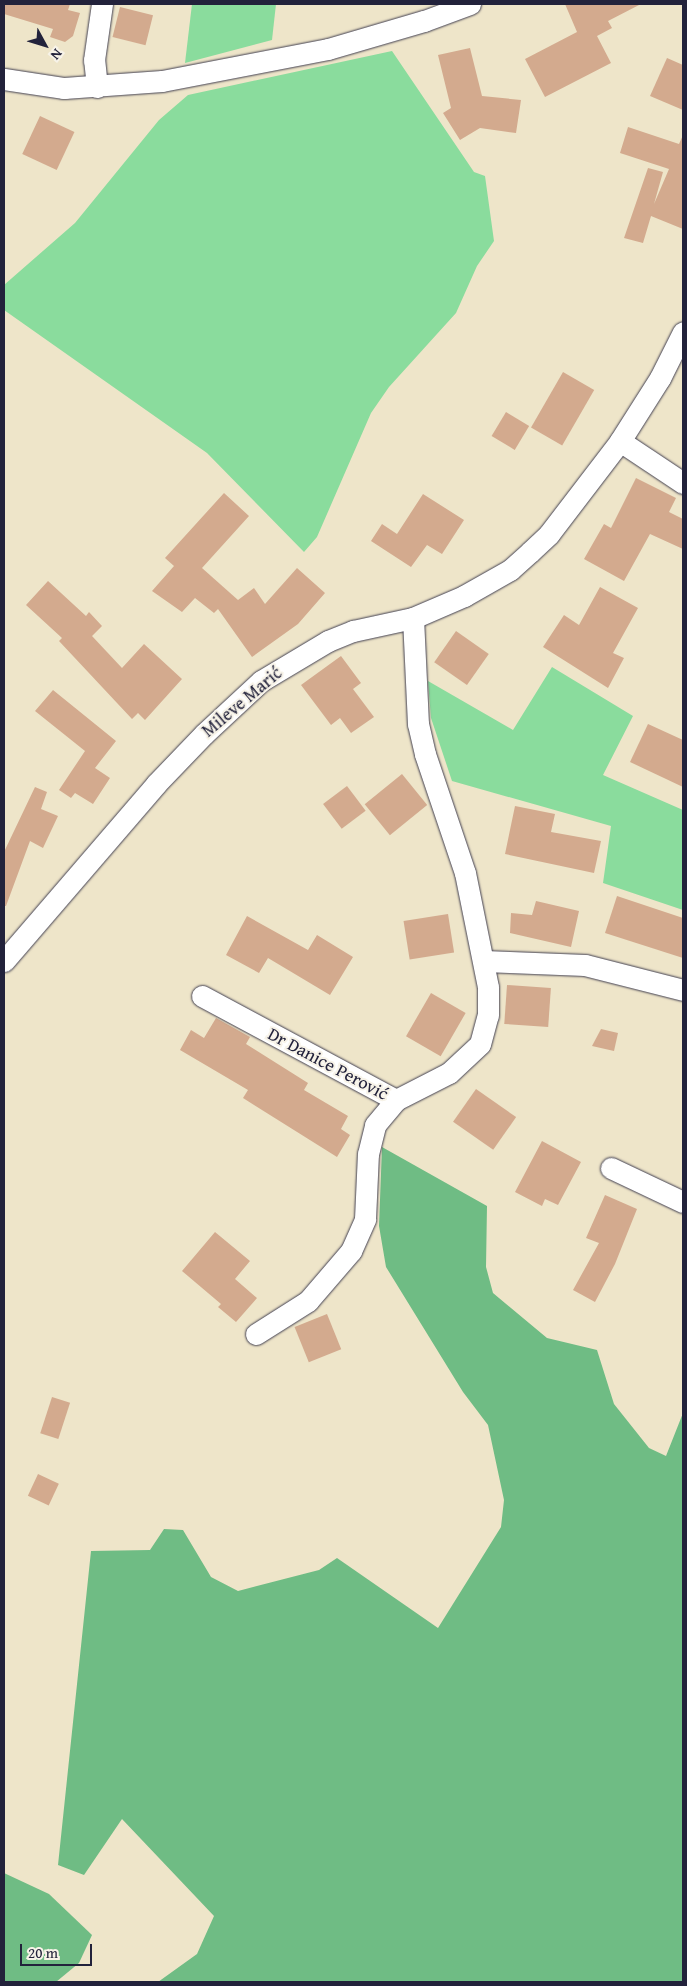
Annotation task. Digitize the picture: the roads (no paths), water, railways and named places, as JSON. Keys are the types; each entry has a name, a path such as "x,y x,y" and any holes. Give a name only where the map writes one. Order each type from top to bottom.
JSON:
{"street":[{"path":"97,87 94,60 102,4"},
{"path":"4,79 64,88 97,87 162,80 328,49 424,22 470,4"},
{"name":"Mileve Marić","path":"4,961 117,827 204,734 261,681 328,641 353,631 413,618 510,570 549,534 620,441 660,378 683,332"},
{"path":"620,441 683,483"},
{"name":"Dr Danice Perović","path":"202,996 396,1100 449,1073 480,1044 488,1015 484,961 466,873 425,754 418,724 413,618"},
{"path":"484,961 585,965 683,990"},
{"path":"256,1334 308,1301 351,1251 365,1219 368,1154 375,1125 396,1100"},
{"path":"611,1168 683,1202"}]}
